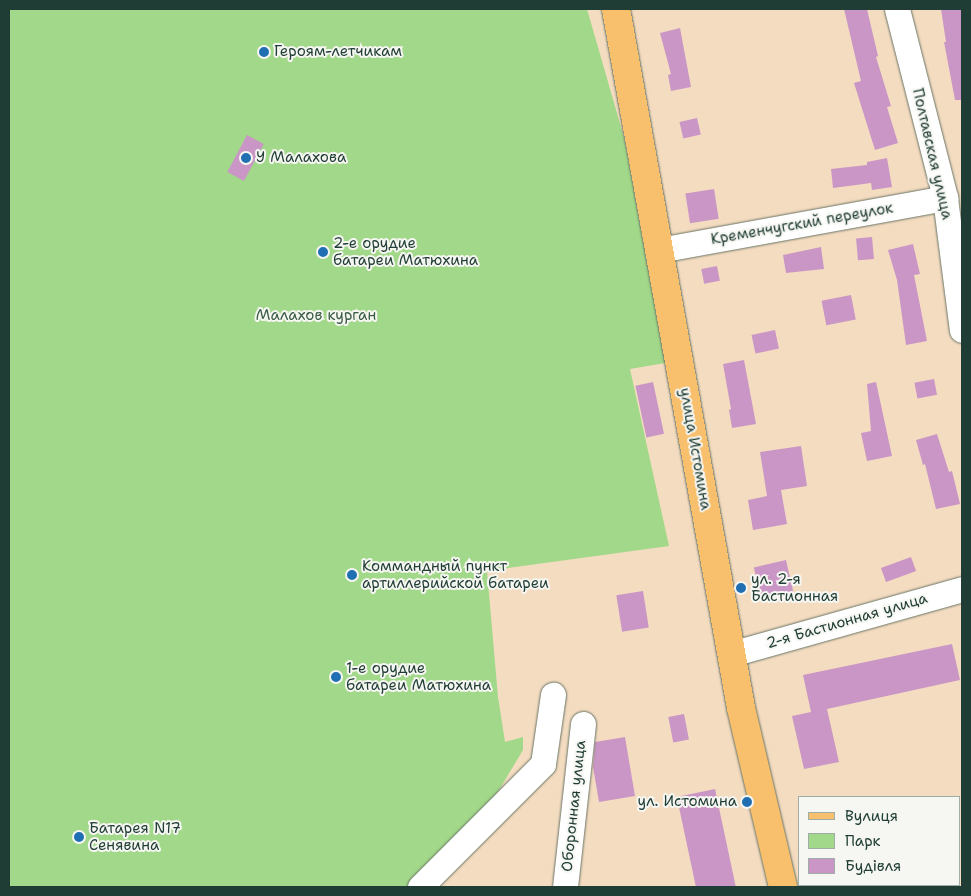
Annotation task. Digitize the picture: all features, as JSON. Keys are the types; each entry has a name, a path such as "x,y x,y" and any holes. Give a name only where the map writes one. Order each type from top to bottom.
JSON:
{"main road":[{"name":"улица Истомина","path":"616,9 743,718 782,887"}],"street":[{"name":"Полтавская улица","path":"897,9 945,198 962,330"},
{"name":"Кременчугский переулок","path":"659,250 945,198"},
{"name":"2-я Бастионная улица","path":"731,654 962,589"},
{"path":"420,887 543,764 553,696"},
{"name":"Оборонная улица","path":"565,887 582,724"}],"green space":[{"name":"Малахов курган","path":"9,9 587,9 625,141 665,363 630,369 669,546 487,571 498,697 505,742 523,737 523,750 484,815 407,887 9,887"}],"building":[{"path":"844,9 867,9 878,56 876,57 891,106 887,107 898,143 875,150 854,83 861,81"},
{"path":"941,9 962,9 962,100 955,100 944,42 946,42"},
{"path":"680,28 691,87 671,91 668,75 671,74 660,33"},
{"path":"697,118 701,135 683,139 679,122"},
{"name":"У Малахова","path":"247,135 264,144 244,181 227,172"},
{"path":"887,158 892,187 872,190 871,183 833,188 831,169 867,165 867,162"},
{"path":"714,189 719,219 690,223 685,194"},
{"path":"872,237 874,259 858,260 856,238"},
{"path":"913,244 920,274 914,275 927,341 906,345 897,280 888,250"},
{"path":"821,247 824,269 786,273 783,255"},
{"path":"717,266 720,281 704,284 701,269"},
{"path":"851,295 856,320 826,325 822,301"},
{"path":"775,330 779,349 755,354 752,335"},
{"path":"744,360 756,424 732,428 729,410 731,409 723,364"},
{"path":"934,379 937,395 917,399 914,383"},
{"path":"653,382 664,434 646,438 635,386"},
{"path":"876,382 892,456 867,461 861,433 871,431 867,384"},
{"path":"937,434 949,472 952,471 960,504 936,509 925,464 923,465 916,440"},
{"path":"801,446 807,486 781,490 787,524 753,530 748,500 767,496 760,452"},
{"path":"911,557 916,571 886,582 881,568"},
{"path":"786,560 793,591 761,599 754,567"},
{"path":"643,591 649,628 622,632 616,595"},
{"path":"952,644 960,680 827,709 839,762 804,769 792,716 811,712 803,675"},
{"path":"684,714 689,740 673,743 668,717"},
{"path":"625,737 635,796 599,802 593,767 595,742"},
{"path":"715,789 736,887 696,887 677,797"}],"place":[{"name":"Героям-летчикам","path":"264,52"},
{"name":"У Малахова","path":"246,158"},
{"name":"2-е орудие батареи Матюхина","path":"323,252"},
{"name":"Коммандный пункт артиллерийской батареи","path":"352,575"},
{"name":"ул. 2-я Бастионная","path":"741,588"},
{"name":"1-е орудие батареи Матюхина","path":"336,677"},
{"name":"ул. Истомина","path":"747,802"},
{"name":"Батарея N17 Сенявина","path":"79,837"}]}
